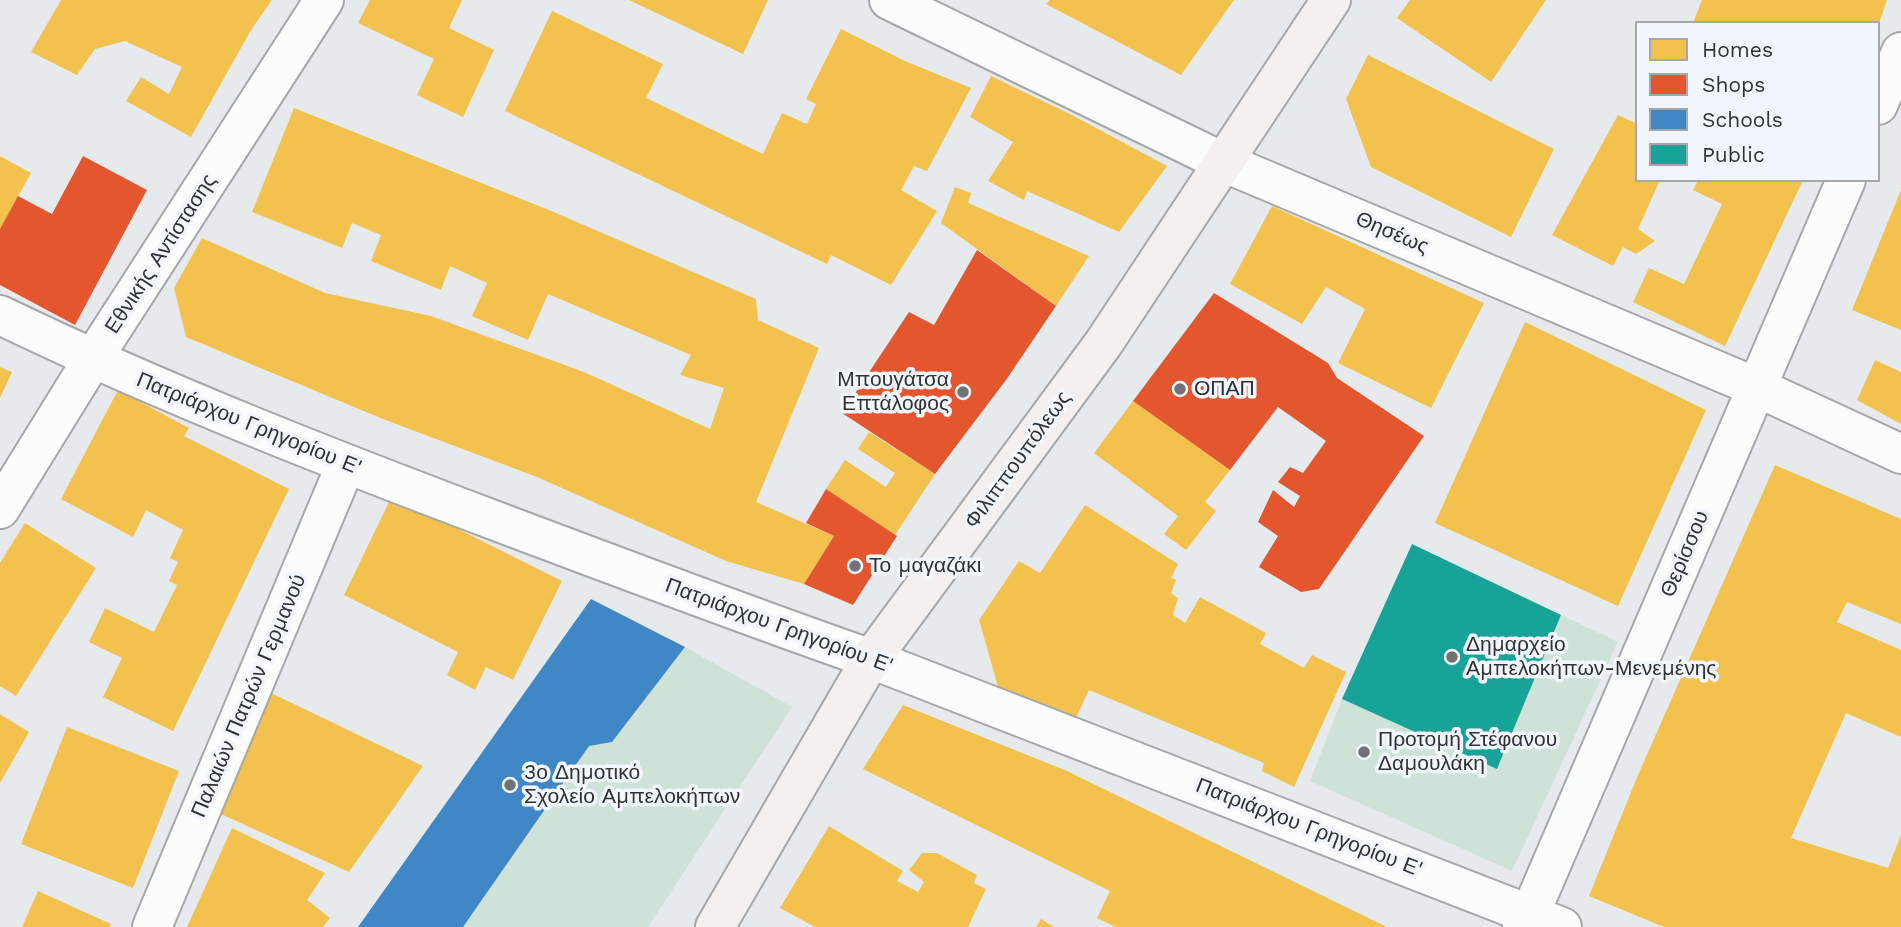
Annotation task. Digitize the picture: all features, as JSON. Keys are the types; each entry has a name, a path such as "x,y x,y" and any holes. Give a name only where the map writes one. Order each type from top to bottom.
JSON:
{"main road":[{"name":"Φιλιππουπόλεως","path":"715,927 872,659 1103,344 1225,163 1324,5"}],"street":[{"name":"Εθνικής Αντίστασης","path":"0,509 92,360 324,0"},
{"name":"Θησέως","path":"890,0 1225,163 1756,387 1901,454"},
{"path":"1880,100 1901,52"},
{"name":"Θερίσσου","path":"1538,922 1756,387 1845,182"},
{"name":"Πατριάρχου Γρηγορίου Ε'","path":"0,316 92,360 346,464 872,659 1538,922"},
{"name":"Παλαιών Πατρών Γερμανού","path":"152,927 346,464"}],"green space":[{"path":"1561,615 1618,642 1512,871 1310,781 1342,699 1497,768"},
{"path":"685,647 792,707 648,927 463,927 589,746 612,742"}],"building: Homes":[{"path":"61,0 272,0 251,30 191,137 126,101 141,77 169,94 182,67 125,41 95,49 77,75 31,52"},
{"path":"370,0 462,0 449,28 494,50 463,117 417,95 434,59 358,23"},
{"path":"629,0 768,0 743,54"},
{"path":"1050,0 1234,0 1181,75 1046,4"},
{"path":"1410,0 1546,0 1491,82 1397,18"},
{"path":"1702,0 1887,0 1880,21 1694,21"},
{"path":"552,11 663,64 646,98 763,154 782,113 807,124 816,104 806,99 841,29 905,61 971,88 927,171 914,166 901,190 937,211 891,285 831,255 827,264 505,111"},
{"path":"1368,55 1554,149 1511,237 1371,167 1346,99"},
{"path":"991,76 1072,115 1167,166 1119,232 1027,191 1024,200 988,181 1013,142 970,117"},
{"path":"294,108 549,210 756,299 758,320 819,348 756,502 834,536 804,584 726,561 537,477 383,419 186,337 174,288 202,238 325,293 431,316 584,372 710,429 724,388 680,375 691,355 548,294 528,340 472,316 487,283 450,266 441,290 371,261 381,235 352,223 342,248 252,212"},
{"path":"1618,115 1635,123 1635,182 1659,182 1638,229 1655,241 1636,254 1623,247 1613,266 1552,235"},
{"path":"0,156 31,173 0,229"},
{"path":"1697,182 1802,182 1725,346 1633,302 1649,268 1684,284 1722,204 1693,190"},
{"path":"955,187 971,193 968,203 1089,256 1056,306 941,223"},
{"path":"1901,190 1901,330 1852,310"},
{"path":"1272,206 1484,303 1431,408 1338,363 1365,309 1326,287 1302,324 1230,284"},
{"path":"1525,322 1706,410 1618,606 1435,523"},
{"path":"1875,360 1901,372 1901,424 1857,400"},
{"path":"0,367 12,372 0,398"},
{"path":"118,390 189,428 184,436 289,489 173,731 103,697 122,658 89,642 105,608 154,632 177,585 169,581 178,562 170,558 183,530 146,510 133,537 61,499"},
{"path":"1133,401 1230,470 1205,502 1216,511 1186,550 1164,534 1178,516 1094,453"},
{"path":"869,432 935,474 895,535 826,489 845,460 886,487 895,473 858,449"},
{"path":"1775,465 1901,519 1901,624 1847,602 1837,622 1901,650 1901,737 1846,713 1791,838 1888,868 1901,835 1901,927 1664,927 1589,896 1638,775"},
{"path":"392,496 562,581 513,680 486,667 475,690 447,675 458,652 344,595"},
{"path":"1085,505 1178,564 1171,578 1176,580 1171,593 1178,598 1173,615 1185,623 1200,597 1266,633 1260,644 1304,668 1312,655 1346,672 1294,787 1262,771 1264,763 1089,690 1074,722 999,690 979,620 1019,561 1040,573"},
{"path":"25,523 96,568 16,696 0,686 0,563"},
{"path":"267,691 423,766 349,872 214,811"},
{"path":"903,705 1067,771 1387,927 1116,927 1097,918 1110,891 863,769"},
{"path":"0,714 29,732 0,783"},
{"path":"67,727 179,771 133,888 21,844"},
{"path":"829,826 903,871 897,881 918,892 924,882 909,870 922,853 937,853 977,875 974,883 986,889 968,927 815,927 780,908"},
{"path":"232,828 325,873 307,900 330,918 323,927 187,927"},
{"path":"38,891 111,924 110,927 22,927"},
{"path":"1041,919 1054,927 1036,927"}],"building: Shops":[{"path":"83,156 147,190 75,325 0,285 0,229 18,196 52,214"},
{"path":"977,250 1056,306 1006,380 935,474 842,413 909,312 934,325"},
{"path":"1214,293 1328,363 1337,378 1424,436 1319,589 1301,592 1259,567 1278,536 1258,522 1273,490 1294,507 1300,496 1278,482 1290,467 1303,473 1326,441 1278,407 1230,470 1133,401"},
{"path":"826,489 897,536 853,605 804,584 834,536 806,523"}],"building: Schools":[{"name":"3ο Δημοτικό Σχολείο Αμπελοκήπων","path":"591,599 685,647 612,742 589,746 463,927 358,927"}],"building: Public":[{"name":"Δημαρχείο Αμπελοκήπων-Μενεμένης","path":"1412,544 1561,615 1497,769 1342,699"}],"place":[{"name":"ΟΠΑΠ","path":"1180,389"},
{"name":"Μπουγάτσα Επτάλοφος","path":"963,392"},
{"name":"Το μαγαζάκι","path":"855,566"},
{"name":"Δημαρχείο Αμπελοκήπων-Μενεμένης","path":"1452,657"},
{"name":"Προτομή Στέφανου Δαμουλάκη","path":"1364,752"},
{"name":"3ο Δημοτικό Σχολείο Αμπελοκήπων","path":"510,785"}]}
